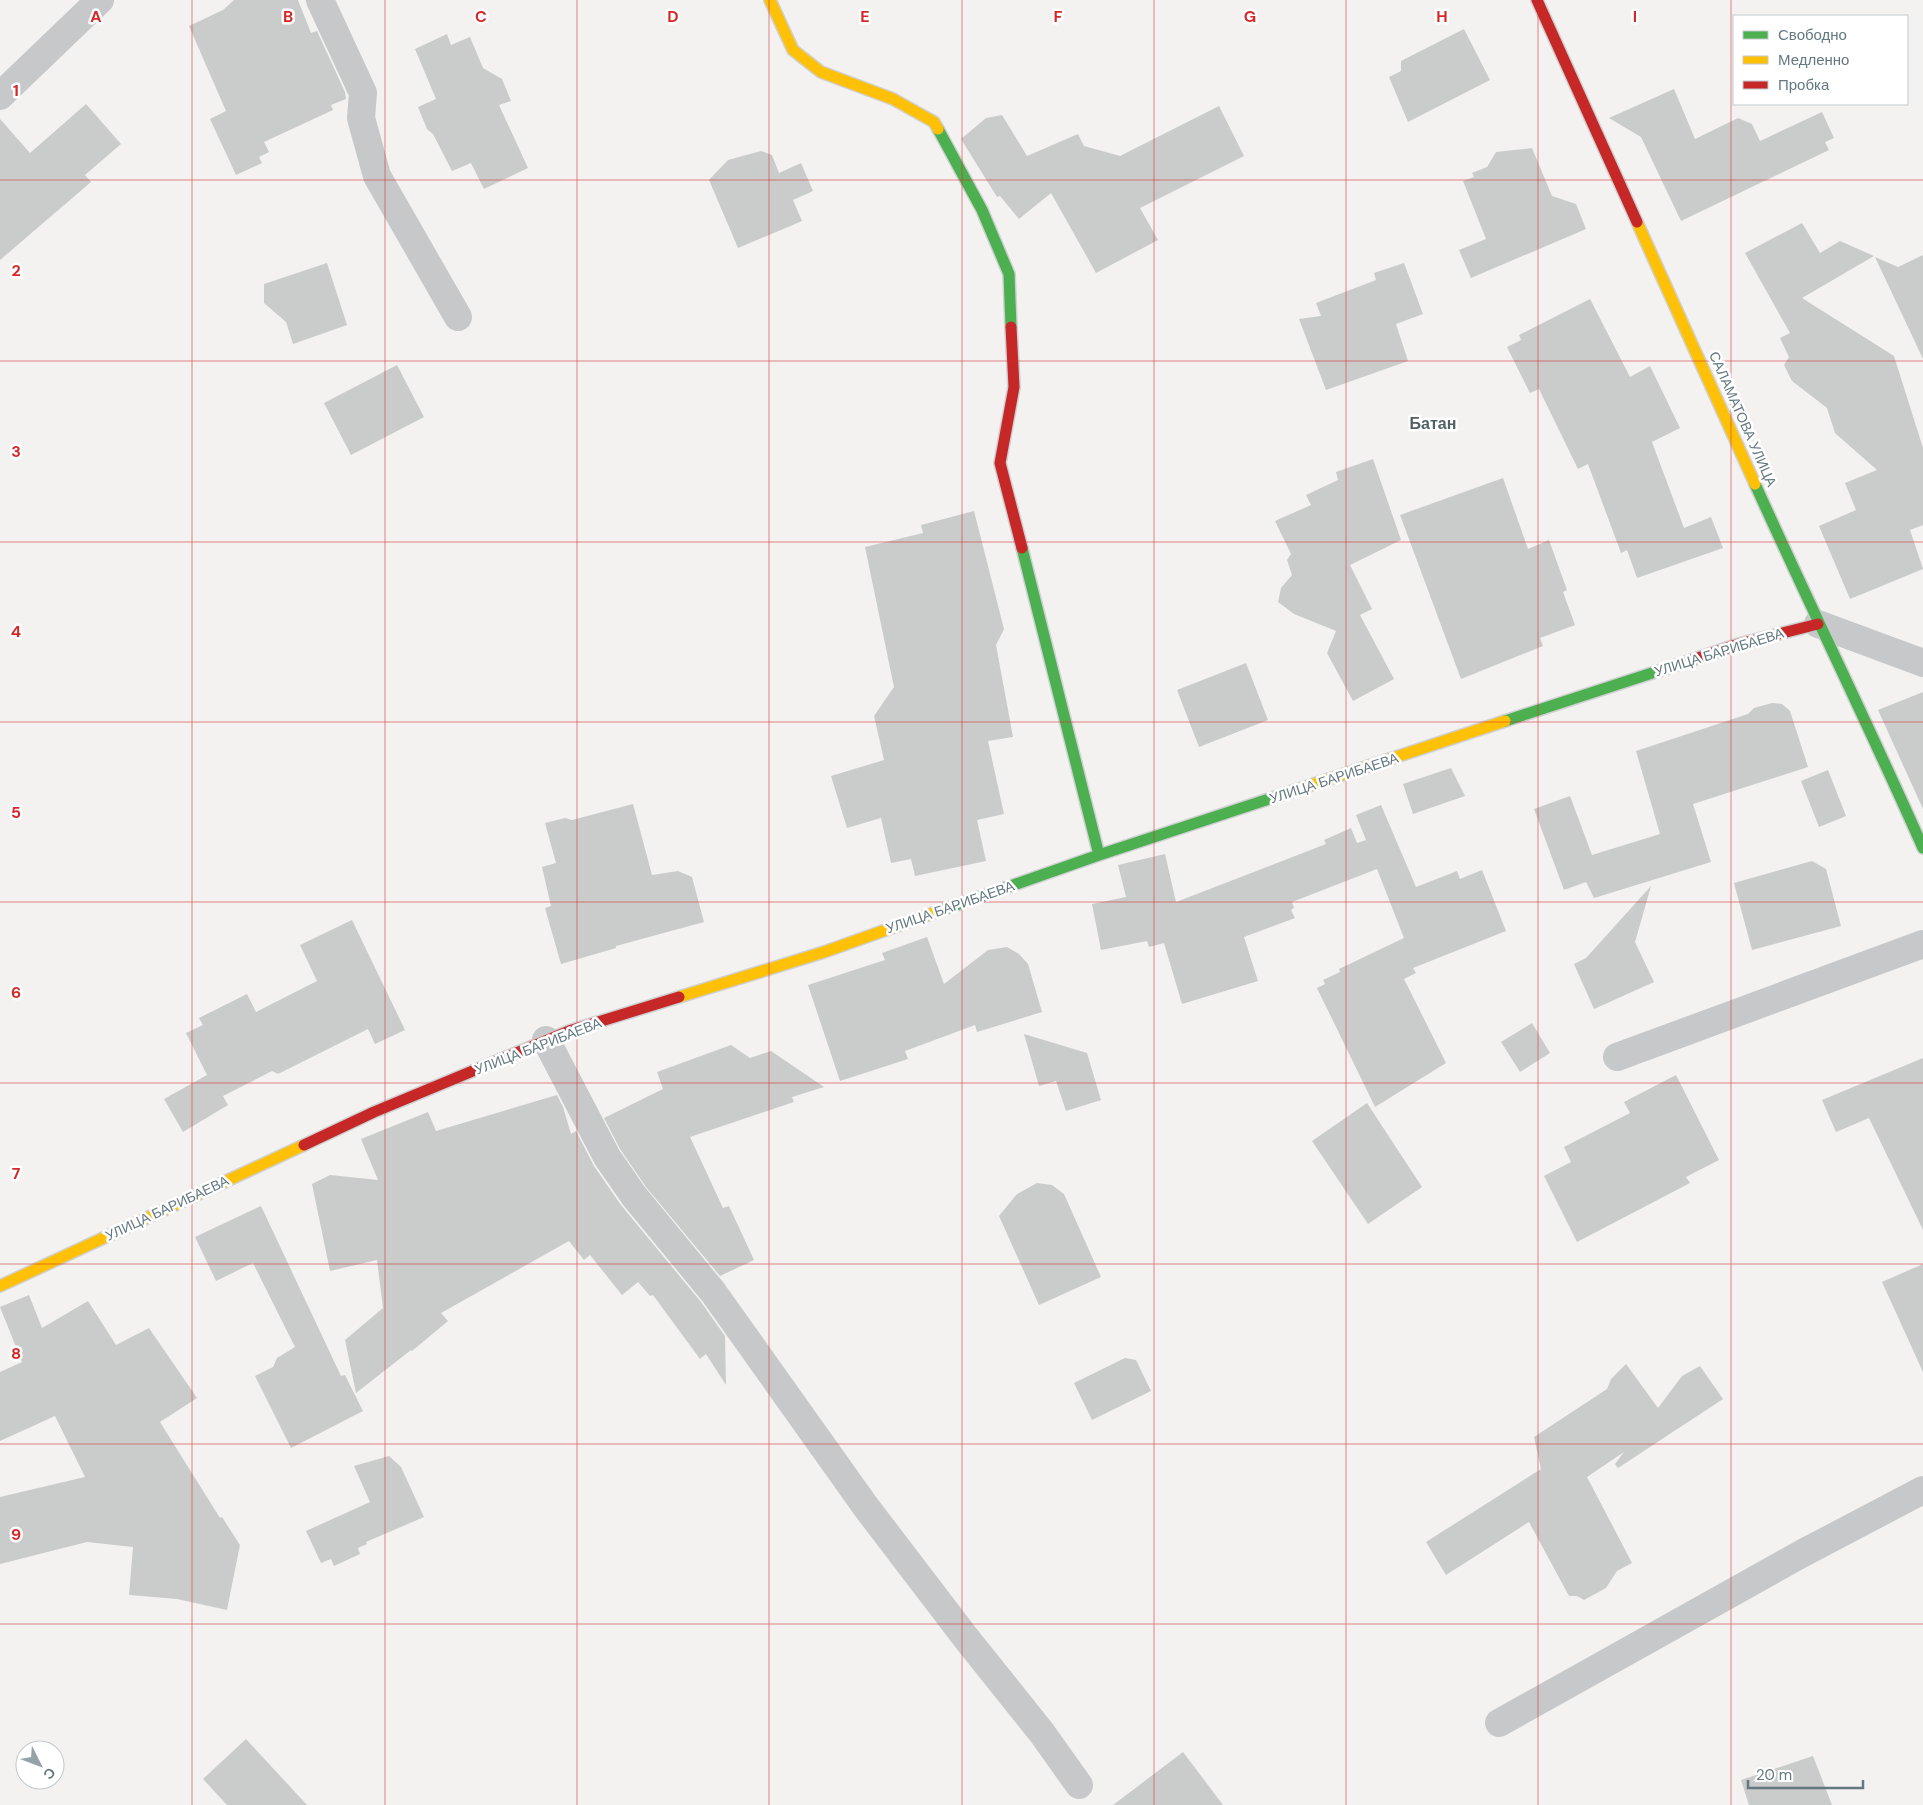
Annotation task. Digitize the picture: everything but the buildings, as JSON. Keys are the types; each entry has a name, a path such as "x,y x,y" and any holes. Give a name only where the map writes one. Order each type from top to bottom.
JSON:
{"street":[{"path":"0,96 100,0"},
{"path":"320,0 363,93 362,118 378,176 458,317"},
{"path":"770,0 793,50 821,72 893,99 934,122 982,210 1009,274 1014,387 1000,463 1099,855"},
{"name":"САЛАМАТОВА УЛИЦА","path":"1537,0 1818,624 1874,739 1923,848"},
{"path":"1818,624 1923,663"},
{"name":"УЛИЦА БАРИБАЕВА","path":"0,1286 374,1112 546,1040 824,952 1099,855 1738,644 1818,624"},
{"path":"1617,1057 1923,944"},
{"path":"546,1040 598,1141 634,1196 713,1292 866,1506 966,1638 1042,1733 1079,1785"},
{"path":"1499,1723 1786,1562 1923,1490"}],"traffic: fast":[{"path":"938,129 982,210 1009,274 1011,327"},
{"path":"1755,484 1923,848"},
{"path":"1022,548 1099,855"},
{"path":"1505,721 1689,661"},
{"path":"939,911 1099,855 1290,792"}],"traffic: slow":[{"path":"770,0 793,50 821,72 893,99 934,122 938,129"},
{"path":"1637,222 1755,484"},
{"path":"1290,792 1505,721"},
{"path":"679,997 824,952 939,911"},
{"path":"0,1286 304,1145"}],"traffic: jam":[{"path":"1537,0 1637,222"},
{"path":"1011,327 1014,387 1000,463 1022,548"},
{"path":"1689,661 1739,644 1818,624"},
{"path":"304,1145 374,1112 569,1031 679,997"}],"district":[{"name":"Батан","path":"1433,423"}]}
